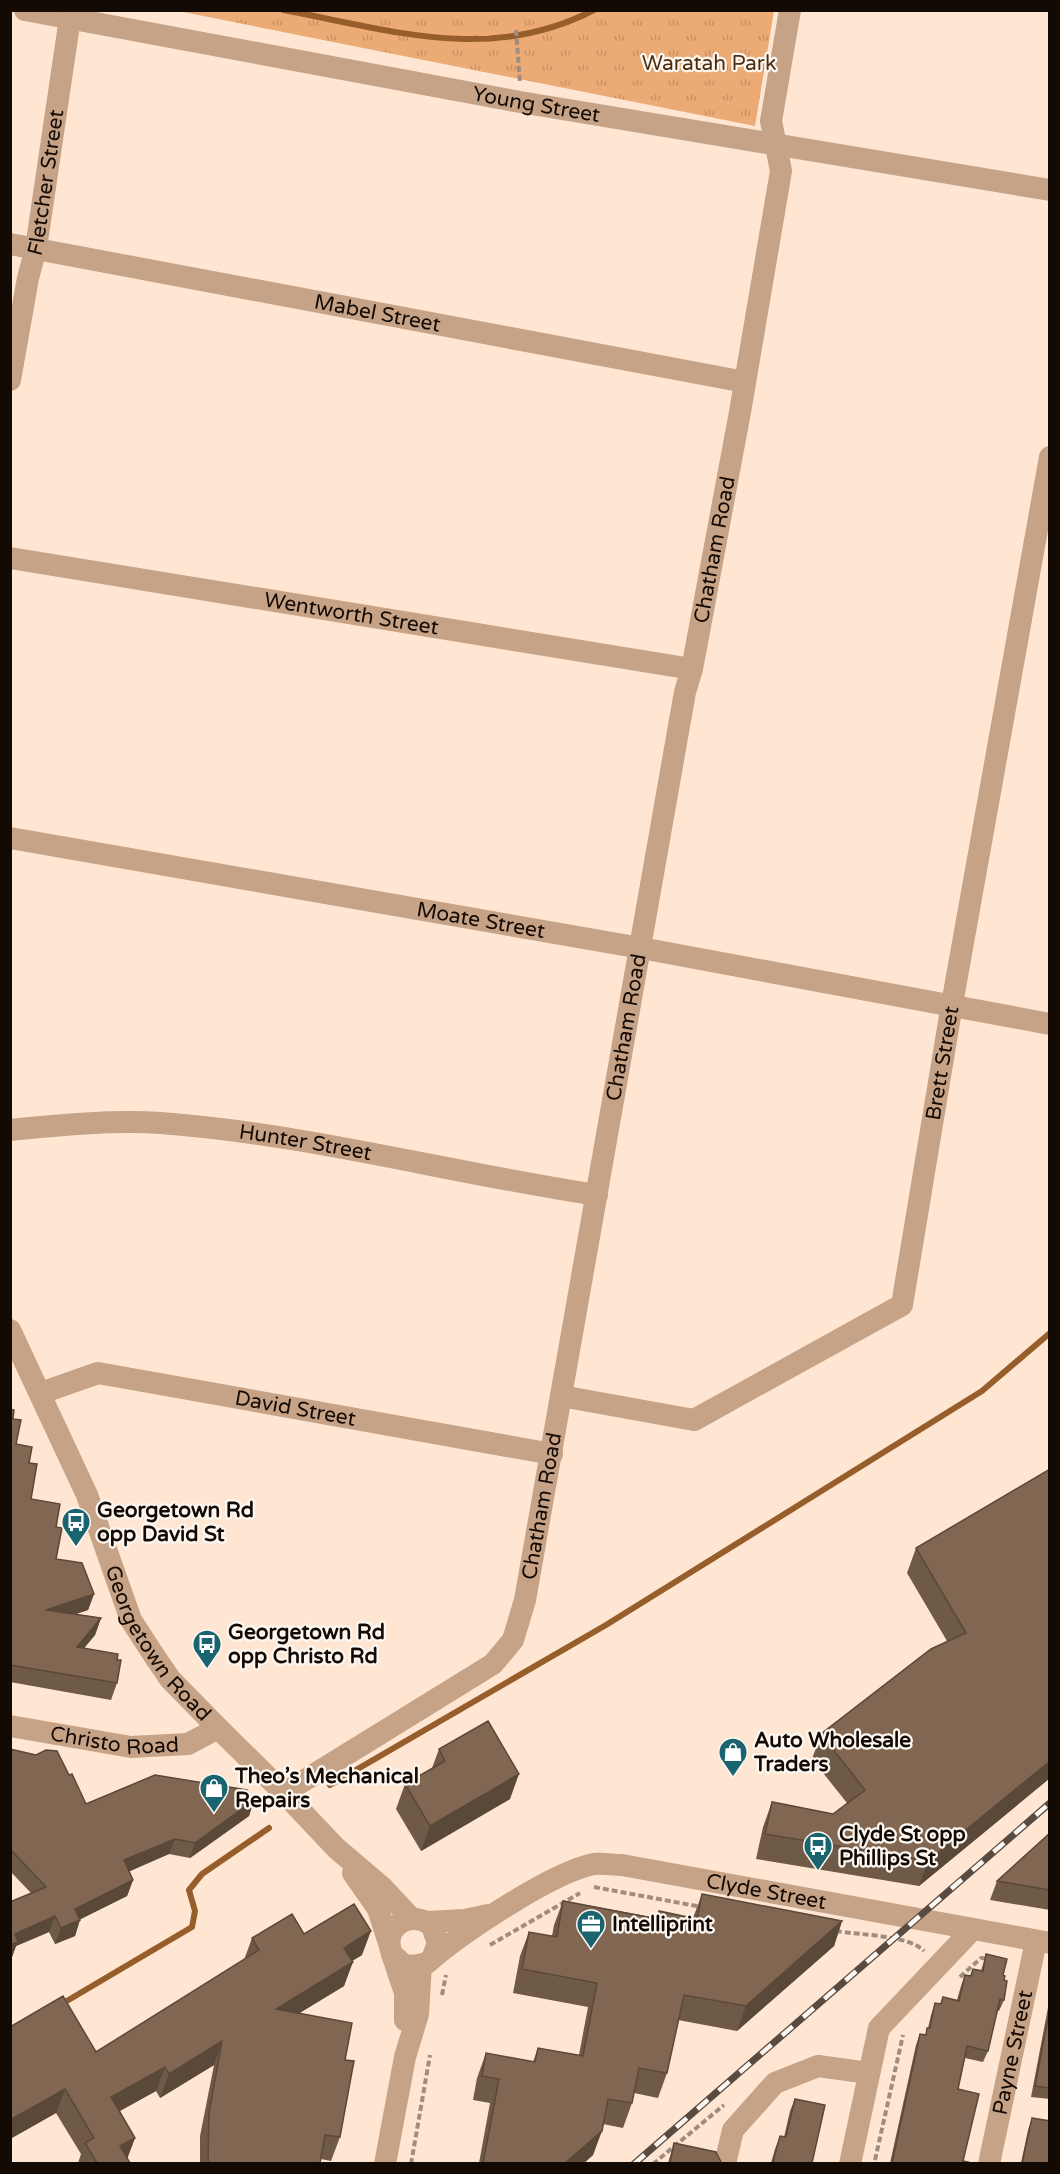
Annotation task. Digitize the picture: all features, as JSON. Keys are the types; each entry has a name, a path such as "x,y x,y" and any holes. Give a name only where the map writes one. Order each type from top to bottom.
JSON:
{"street":[{"name":"Young Street","path":"25,10 520,102 1050,190"},
{"name":"Chatham Road","path":"284,1793 494,1664 513,1640 525,1600 683,704 692,669 745,382 781,171 771,121 790,10"},
{"name":"Fletcher Street","path":"10,380 28,278 36,248 70,18"},
{"name":"Mabel Street","path":"10,244 745,382"},
{"name":"Brett Street","path":"561,1396 694,1420 902,1305 952,1004 1050,457"},
{"name":"Wentworth Street","path":"10,558 692,669"},
{"name":"Moate Street","path":"10,838 641,948 1050,1024"},
{"name":"Hunter Street","path":"10,1130 55,1125 159,1123 273,1136 597,1195"},
{"name":"Georgetown Road","path":"10,1330 41,1392 87,1495 131,1620 171,1679 336,1848 419,1920"},
{"name":"David Street","path":"41,1392 98,1374 552,1454"},
{"name":"Christo Road","path":"10,1726 131,1747 188,1744 218,1728"},
{"name":"Georgetown Road","path":"336,1848 378,1909 391,1948 405,1993 405,2057"},
{"name":"Clyde Street","path":"433,1965 495,1913 569,1872 596,1864 622,1865 1043,1942"},
{"name":"Clyde Street","path":"419,1920 465,1920 495,1913"},
{"path":"385,2163 405,2057 433,1965 437,1948 437,1937 419,1920 395,1926 391,1948 404,1965 433,1965"},
{"path":"850,2163 879,2028 973,1929"},
{"name":"Payne Street","path":"989,2163 1043,1942"},
{"path":"725,2163 733,2130 775,2084 818,2066 869,2073"}],"path":[{"path":"516,30 519,49 520,102"},
{"path":"592,1886 706,1908"},
{"path":"488,1946 582,1892"},
{"path":"832,1930 918,1945 925,1953 926,1959"},
{"path":"955,1981 981,1958 999,1961"},
{"path":"433,1965 441,2003"},
{"path":"874,2163 904,2028"},
{"path":"411,2163 430,2053"},
{"path":"653,2163 732,2098"}],"green space":[{"name":"Waratah Park","path":"178,11 774,11 755,126"}],"building":[{"path":"10,1409 14,1410 13,1419 21,1420 16,1444 32,1447 29,1463 37,1464 31,1499 60,1504 56,1527 62,1528 56,1559 82,1563 94,1594 46,1610 101,1618 77,1647 118,1654 117,1660 121,1660 117,1683 10,1665"},
{"path":"1050,1469 1050,1761 928,1861 765,1834 772,1802 833,1814 865,1790 821,1734 931,1649 966,1633 916,1548"},
{"path":"488,1721 519,1774 430,1826 405,1784 445,1761 439,1749"},
{"path":"10,1749 36,1755 46,1750 57,1751 69,1775 72,1774 86,1804 155,1775 247,1790 254,1800 195,1843 175,1839 124,1860 133,1880 75,1909 80,1920 61,1928 55,1916 15,1934 18,1942 10,1945 10,1902 46,1887 10,1849"},
{"path":"1050,1833 1050,1890 997,1881"},
{"path":"702,1894 842,1921 746,2006 684,1995 667,2073 639,2068 632,2103 608,2099 602,2131 565,2163 483,2163 499,2079 482,2076 486,2053 535,2062 538,2048 583,2056 597,1983 522,1969 529,1932 557,1937 563,1901 658,1919 659,1911 697,1919"},
{"path":"354,1904 371,1931 344,1948 353,1962 276,2009 352,2023 345,2060 354,2061 340,2137 325,2135 320,2163 208,2163 209,2113 222,2041 169,2074 165,2067 111,2097 135,2138 120,2146 130,2163 97,2163 85,2143 94,2138 65,2089 10,2120 10,2027 63,1996 96,2052 259,1950 252,1938 292,1914 304,1934"},
{"path":"986,1954 1007,1959 1003,1975 1004,1980 1007,1981 1004,2000 1000,1999 988,2051 967,2046 958,2089 979,2094 963,2161 968,2162 892,2163 920,2034 926,2035 927,2028 930,2028 935,2003 941,2004 943,1997 959,2001 965,1975 971,1976 973,1969 983,1971"},
{"path":"1050,2008 1050,2088 1035,2086"},
{"path":"795,2099 825,2105 812,2163 773,2162 780,2136 786,2137"},
{"path":"1032,2118 1050,2121 1050,2163 1022,2163"},
{"path":"674,2143 716,2152 721,2162 670,2163"}],"waterway":[{"path":"283,10 402,33 440,38 478,39 516,36 555,26 594,10"},
{"path":"330,1785 606,1625 982,1391 1050,1333"},
{"path":"60,2005 192,1927 195,1911 189,1890 202,1874 269,1828"}],"railway":[{"path":"634,2164 1050,1803"}],"place":[{"name":"Georgetown Rd opp David St","path":"76,1548"},
{"name":"Georgetown Rd opp Christo Rd","path":"207,1670"},
{"name":"Auto Wholesale Traders","path":"733,1778"},
{"name":"Theo’s Mechanical Repairs","path":"214,1814"},
{"name":"Clyde St opp Phillips St","path":"818,1872"},
{"name":"Intelliprint","path":"591,1950"}]}
